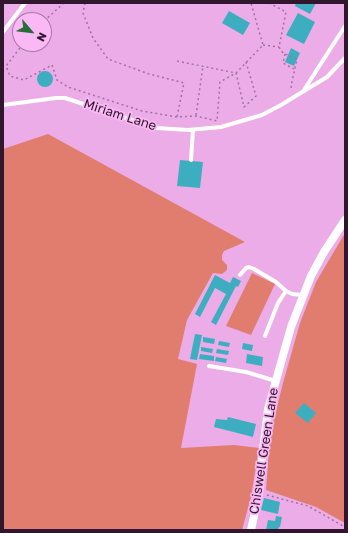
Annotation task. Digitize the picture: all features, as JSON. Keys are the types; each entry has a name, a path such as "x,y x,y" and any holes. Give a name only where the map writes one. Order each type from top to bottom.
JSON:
{"street":[{"name":"Chiswell Green Lane","path":"251,530 259,493 262,450 268,409 291,327 302,295 324,252 345,220"}],"lane":[{"path":"3,32 25,3"},
{"path":"302,92 345,26"},
{"name":"Miriam Lane","path":"3,105 65,98 157,128 193,130 221,127 258,116 281,105 327,77 345,58"},
{"path":"191,160 193,130"},
{"path":"240,275 246,268 249,267 276,282 286,291 292,294 302,295"},
{"path":"265,336 278,303 286,291"},
{"path":"209,366 246,372 276,381"}],"path":[{"path":"52,14 64,3"},
{"path":"85,3 83,13 93,38 108,59 149,74 184,83 177,117"},
{"path":"251,3 263,45"},
{"path":"269,3 286,12 279,47 283,53 297,59 291,86 294,97"},
{"path":"17,52 6,66 10,76 24,80 52,65 57,80 68,87 142,111 177,117 196,116 217,121 220,82 236,73 263,45"},
{"path":"263,45 279,47"},
{"path":"285,54 283,62 295,69"},
{"path":"177,60 236,73"},
{"path":"236,73 244,107 256,96 246,62"},
{"path":"196,116 203,66"},
{"path":"259,493 308,506 345,527"}],"shaded area":[{"path":"48,134 245,242 224,251 222,260 227,265 227,270 222,274 213,273 187,320 178,359 197,364 181,448 234,445 259,448 251,497 242,530 3,530 3,149"},
{"path":"345,233 345,523 316,507 266,490 270,435 300,323 316,282"},
{"path":"252,273 275,284 251,335 226,326"}],"building":[{"path":"296,3 316,3 310,14 295,6"},
{"path":"229,11 250,23 243,35 222,23"},
{"path":"298,13 315,22 304,44 286,35"},
{"path":"291,48 300,53 294,66 285,62"},
{"path":"45,71 51,73 53,79 51,85 45,87 39,85 37,79 39,73"},
{"path":"180,160 203,162 200,188 177,186"},
{"path":"215,275 230,283 233,277 241,281 238,287 236,286 216,325 211,322 226,294 215,288 200,317 195,314"},
{"path":"195,334 202,335 197,360 190,359"},
{"path":"203,337 215,339 214,344 203,342"},
{"path":"219,341 230,343 229,347 218,345"},
{"path":"243,343 253,345 252,351 242,349"},
{"path":"201,347 213,349 212,353 201,351"},
{"path":"217,349 229,351 228,355 216,353"},
{"path":"200,354 214,356 214,361 199,359"},
{"path":"247,354 263,357 262,366 246,363"},
{"path":"216,357 227,359 226,363 215,361"},
{"path":"304,403 316,413 308,423 295,413"},
{"path":"228,417 256,424 253,437 214,427 216,419 227,420"},
{"path":"264,498 280,502 278,514 261,510"},
{"path":"276,516 282,517 278,530 266,530 268,520 275,521"}]}
